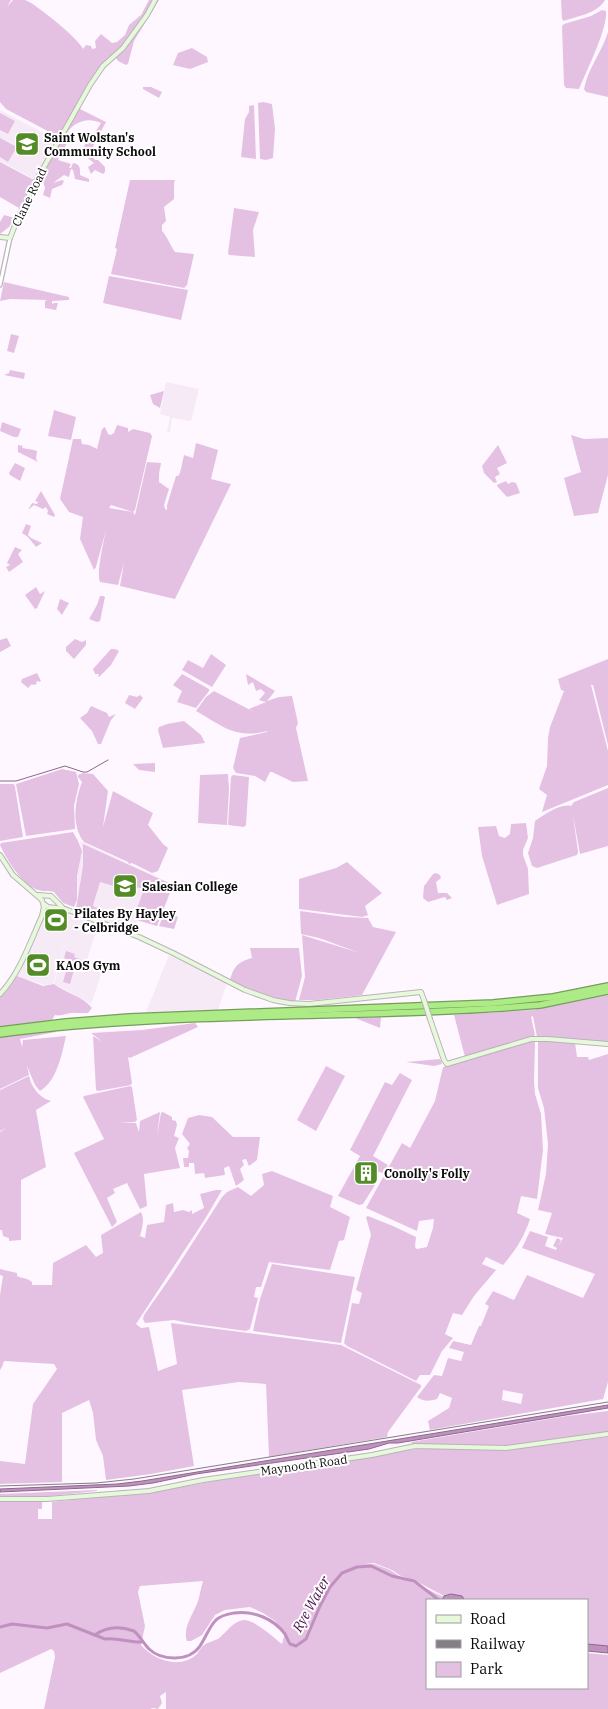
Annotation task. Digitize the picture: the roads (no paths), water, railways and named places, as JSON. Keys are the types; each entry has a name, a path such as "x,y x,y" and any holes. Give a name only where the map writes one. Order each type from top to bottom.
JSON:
{"highway":[{"path":"0,1030 129,1017 494,1004 553,997 608,986"},
{"path":"0,1034 78,1025 140,1021 502,1008 549,1003 608,991"}],"main road":[{"name":"Clane Road","path":"0,237 10,238 40,174 99,70 120,51 147,15 155,0"},
{"path":"0,855 13,875 50,907 65,909 154,944 259,996 289,1003 318,1003 421,992 446,1063 536,1038 608,1044"},
{"path":"30,890 42,896 51,896 65,909"},
{"path":"42,916 46,896"},
{"path":"0,994 12,979 42,916 53,904 54,900"},
{"name":"Maynooth Road","path":"0,1499 47,1499 149,1490 203,1480 372,1455 415,1446 506,1448 608,1434"}],"street":[{"path":"0,285 10,238"}],"waterway":[{"path":"0,781 16,781 65,766 87,772 108,760"},
{"name":"Rye Water","path":"95,1635 109,1628 129,1629 134,1631 154,1653 168,1658 182,1657 189,1655 200,1646 211,1626 218,1618 227,1614 241,1612 256,1614 269,1620 285,1634 290,1644 296,1646 306,1639 330,1587 342,1573 357,1567 371,1566 392,1576 414,1581 438,1599"},
{"name":"Rye Water","path":"0,1627 12,1624 47,1628 67,1624 105,1639 142,1642"}],"railway":[{"path":"0,1486 96,1483 134,1479 608,1402"}],"place":[{"name":"Saint Wolstan's Community School","path":"27,144"},
{"name":"Salesian College","path":"125,886"},
{"name":"Pilates By Hayley - Celbridge","path":"56,920"},
{"name":"KAOS Gym","path":"38,965"},
{"name":"Conolly's Folly","path":"366,1173"}]}
